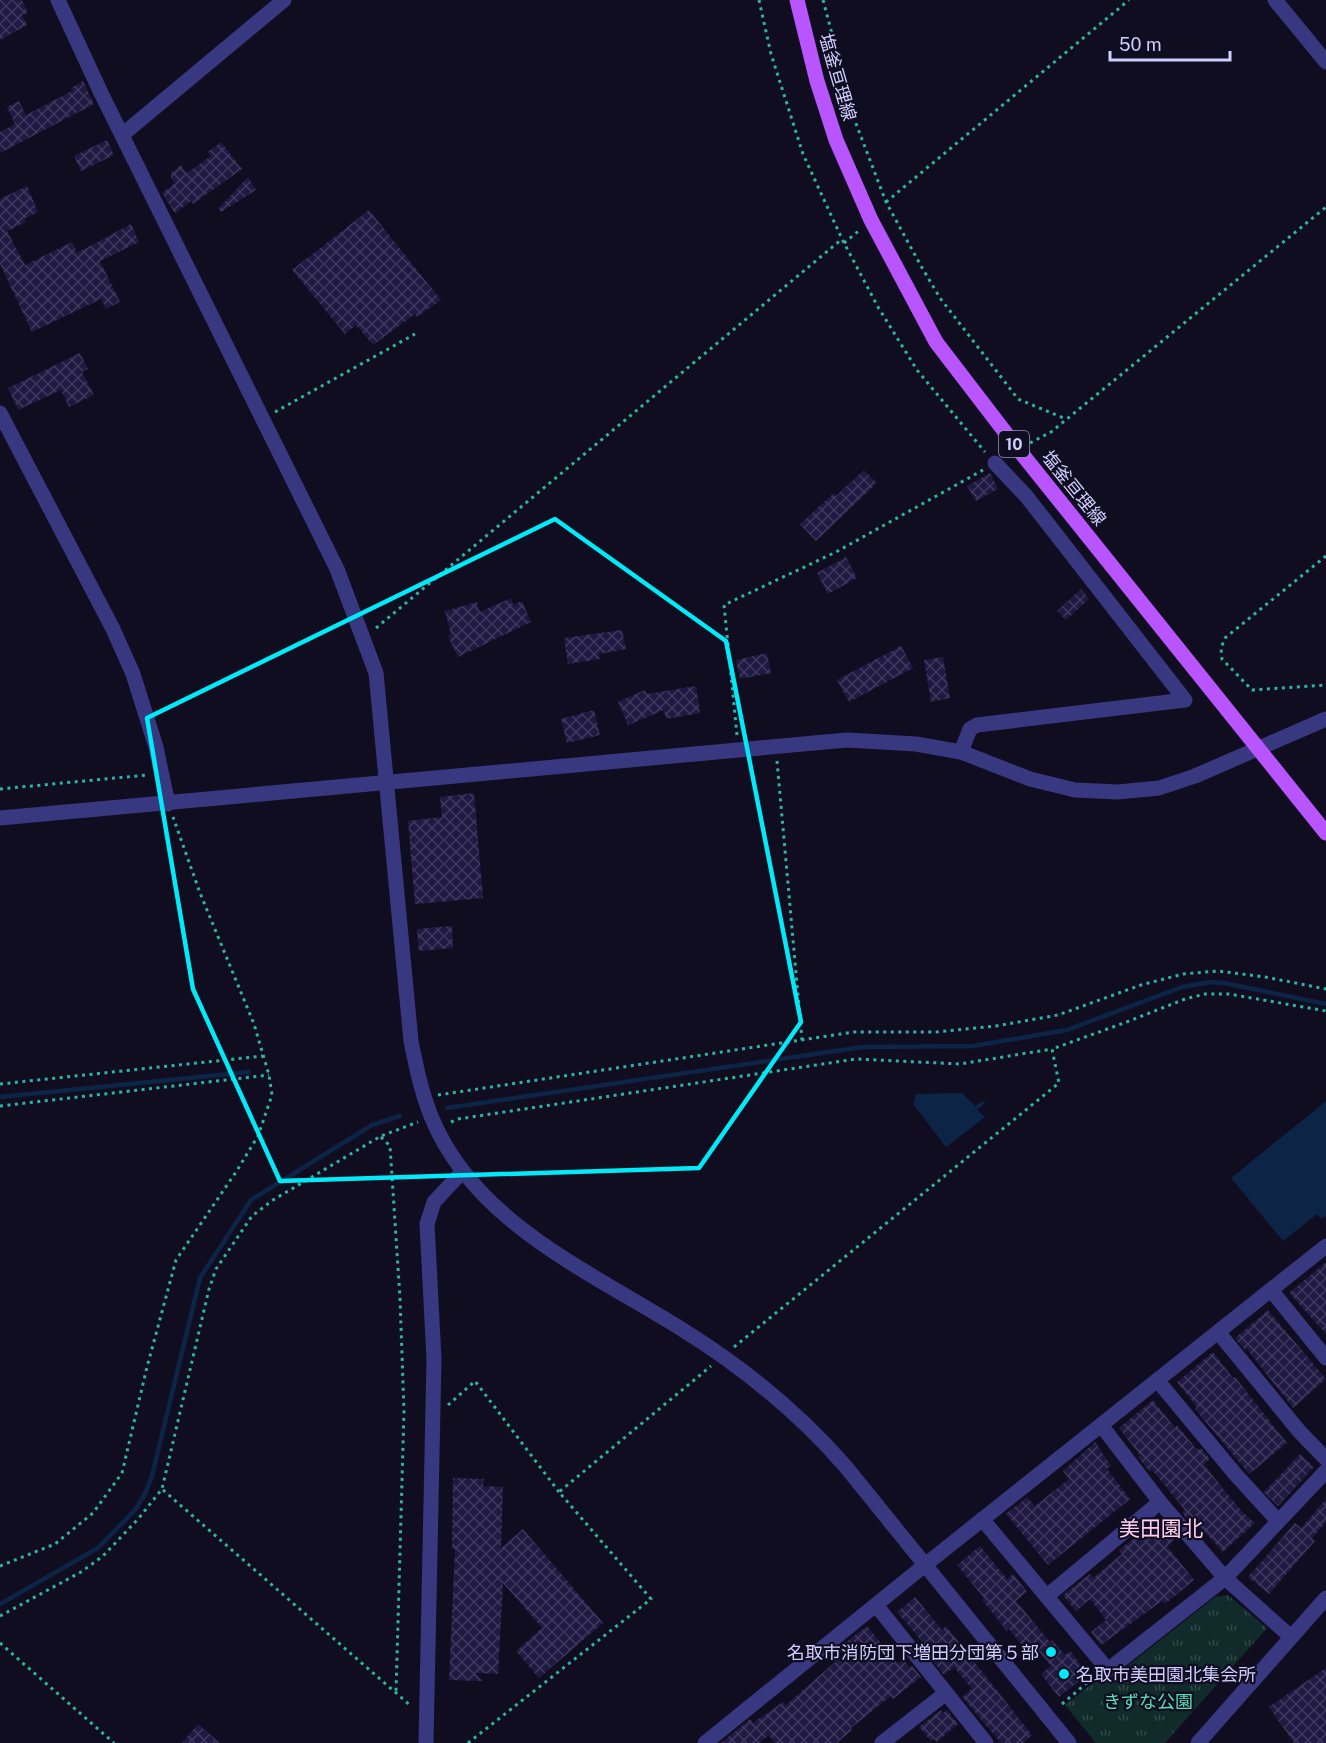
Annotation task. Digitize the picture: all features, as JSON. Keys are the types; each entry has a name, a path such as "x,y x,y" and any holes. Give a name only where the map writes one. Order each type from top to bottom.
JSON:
{"main road":[{"name":"塩釜亘理線","path":"798,0 817,81 836,140 871,220 936,342 1018,449 1326,833"}],"street":[{"path":"58,0 122,135 337,569 376,673 411,1041 424,1097 434,1123 463,1171 497,1209 532,1236 722,1356 768,1391 816,1433 1069,1743"},
{"path":"122,135 284,0"},
{"path":"1275,0 1326,62"},
{"path":"0,413 113,628 134,674 156,747 168,804"},
{"path":"961,752 970,729 977,725 1185,700 1027,497 995,463"},
{"path":"0,818 865,740 916,744 961,752 1042,782 1075,790 1118,792 1159,788 1195,776 1326,719"},
{"path":"426,1743 434,1359 427,1224 434,1202 463,1171"},
{"path":"708,1742 982,1519 1326,1246"},
{"path":"1271,1290 1326,1358"},
{"path":"1218,1332 1299,1431 1326,1459"},
{"path":"1157,1380 1236,1475 1278,1521"},
{"path":"1101,1425 1160,1502 1225,1578 1291,1637"},
{"path":"982,1519 1108,1670 1225,1578 1326,1471"},
{"path":"1047,1596 1160,1502"},
{"path":"1198,1743 1326,1598"},
{"path":"876,1605 986,1743"},
{"path":"882,1743 946,1693"}],"path":[{"path":"759,0 771,54 803,154 844,243 878,307 917,370 995,463"},
{"path":"823,0 855,121 885,202 940,298 1018,399 1067,419"},
{"path":"885,202 1129,0"},
{"path":"844,243 871,220"},
{"path":"364,638 842,239"},
{"path":"262,419 415,334"},
{"path":"1326,555 1225,638 1221,648 1222,659 1252,690 1326,685"},
{"path":"775,748 802,1040"},
{"path":"0,789 161,774"},
{"path":"0,1566 55,1544 93,1513 122,1473 147,1367 176,1260 258,1136 272,1095 269,1075 254,1024 200,893 168,804"},
{"path":"424,1097 854,1032 935,1032 996,1026 1058,1015 1141,985 1183,974 1218,972 1265,977 1326,990"},
{"path":"0,1616 81,1572 103,1556 139,1518 162,1489 209,1289 216,1269 252,1216 273,1200 381,1136 458,1119 856,1059 960,1064 1052,1049 1185,999 1205,994 1229,994 1326,1011"},
{"path":"559,1492 722,1356 1059,1083 1052,1049"},
{"path":"0,1084 263,1056"},
{"path":"0,1106 269,1075"},
{"path":"381,1136 390,1146 404,1400 396,1692"},
{"path":"433,1417 475,1381 559,1492 651,1599 468,1743"},
{"path":"162,1489 426,1719"},
{"path":"0,1643 114,1743"},
{"path":"1062,1704 1106,1668"}],"highlighted area":[{"path":"555,519 726,641 801,1022 699,1168 280,1181 193,989 147,718"}],"green space":[{"name":"きずな公園","path":"1228,1595 1267,1628 1165,1743 1096,1743 1065,1705 1102,1676 1107,1682 1215,1597"}],"water":[{"path":"962,1093 975,1106 983,1101 985,1103 977,1110 985,1117 946,1147 913,1104 916,1094"},
{"path":"1326,1101 1326,1216 1322,1219 1317,1214 1283,1241 1231,1178"}],"building":[{"path":"0,0 22,0 28,13 22,15 27,25 0,40"},
{"path":"83,81 94,104 0,153 0,132 15,124 7,107 19,101 26,115 72,91 71,88"},
{"path":"107,140 114,155 81,171 74,156"},
{"path":"221,142 242,169 193,204 191,201 175,213 162,193 175,183 171,178 171,173 181,165 187,173 211,156 208,152"},
{"path":"248,177 256,190 221,212 218,209"},
{"path":"27,186 38,212 24,219 26,222 7,231 25,265 72,242 77,253 131,224 139,242 100,261 120,302 106,309 101,299 32,332 0,264 0,199"},
{"path":"369,210 441,300 417,317 415,314 373,345 356,325 345,334 292,270"},
{"path":"80,353 88,369 82,372 94,395 69,407 61,390 18,410 8,388"},
{"path":"864,470 877,483 816,541 800,524 834,493 836,496"},
{"path":"990,473 998,489 976,501 967,486"},
{"path":"846,557 857,578 828,594 817,573"},
{"path":"1081,589 1089,599 1066,620 1057,611"},
{"path":"511,598 513,605 522,601 531,622 458,657 448,636 451,634 445,611 477,602 480,612"},
{"path":"622,630 626,649 599,654 600,659 568,664 564,638"},
{"path":"901,646 913,668 849,702 837,680"},
{"path":"767,653 771,673 740,679 736,660"},
{"path":"943,657 950,698 931,702 924,660"},
{"path":"696,686 700,713 666,719 664,710 628,725 618,702 645,690 647,694"},
{"path":"594,710 600,735 567,743 561,719"},
{"path":"474,793 483,898 415,904 408,821 442,817 440,797"},
{"path":"452,926 453,948 419,951 417,929"},
{"path":"1326,1262 1326,1334 1289,1293"},
{"path":"1268,1310 1326,1379 1293,1408 1247,1349 1245,1350 1235,1338"},
{"path":"1213,1352 1287,1443 1249,1474 1195,1409 1197,1407 1177,1382"},
{"path":"1153,1400 1175,1428 1177,1425 1197,1450 1201,1448 1210,1459 1204,1464 1208,1470 1243,1513 1255,1523 1223,1552 1199,1526 1196,1529 1182,1513 1185,1510 1152,1470 1150,1472 1119,1428"},
{"path":"1095,1442 1111,1466 1107,1469 1130,1499 1048,1565 1006,1514 1027,1497 1035,1506 1069,1479 1063,1471"},
{"path":"1300,1454 1314,1467 1278,1506 1264,1492"},
{"path":"453,1478 484,1479 483,1486 503,1487 501,1548 523,1529 603,1623 539,1678 516,1651 542,1628 503,1583 498,1674 476,1673 482,1681 449,1680 455,1549 452,1549"},
{"path":"1326,1499 1326,1522 1312,1538 1315,1541 1269,1594 1248,1577 1295,1523 1301,1528"},
{"path":"1157,1520 1164,1528 1167,1525 1177,1537 1167,1546 1194,1580 1165,1604 1162,1601 1101,1645 1091,1632 1106,1620 1090,1599 1076,1611 1063,1595 1090,1574 1093,1578 1122,1554 1119,1550"},
{"path":"980,1546 1007,1579 1013,1574 1027,1592 1016,1601 1050,1642 1052,1640 1065,1655 1070,1651 1088,1674 1059,1697 1041,1674 1051,1666 1033,1644 1026,1650 1009,1629 1007,1631 957,1565"},
{"path":"915,1597 942,1630 946,1626 1032,1735 1023,1743 1001,1743 962,1697 972,1689 954,1667 944,1675 927,1654 929,1653 925,1645 897,1612"},
{"path":"867,1626 898,1664 903,1659 921,1677 893,1699 891,1696 851,1728 852,1730 837,1743 775,1743 769,1735 759,1743 721,1743 750,1719 753,1723 783,1702 786,1705 850,1649 845,1643"},
{"path":"1326,1668 1326,1743 1294,1743 1269,1707"},
{"path":"941,1710 943,1713 947,1710 958,1724 937,1742 934,1739 931,1741 919,1727"},
{"path":"198,1724 220,1743 182,1743"}],"waterway":[{"path":"447,1108 863,1047 973,1046 1067,1030 1182,987 1211,982 1326,1004"},
{"path":"0,1097 249,1072"},
{"path":"0,1604 98,1548 135,1510 145,1494 152,1476 200,1278 251,1200 372,1125 400,1116"}],"place":[{"name":"名取市消防団下増田分団第５部","path":"1051,1652"},
{"name":"名取市美田園北集会所","path":"1064,1674"}],"district":[{"name":"美田園北","path":"1161,1528"}]}
